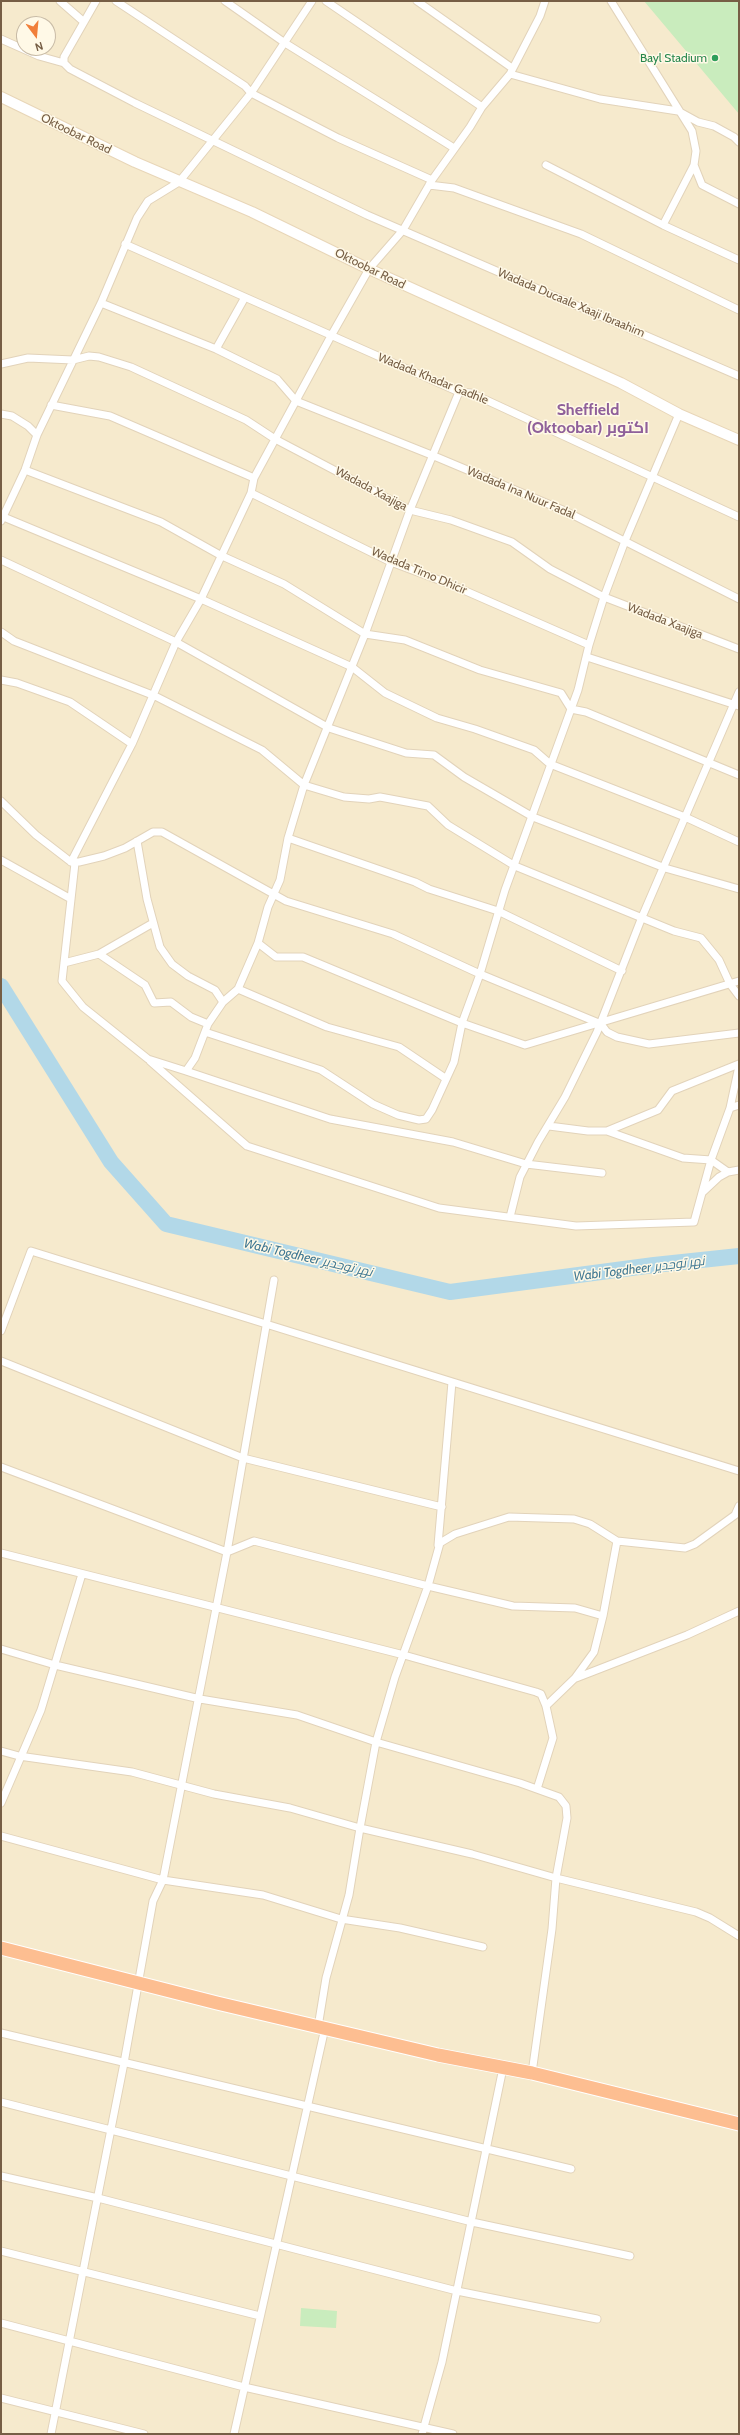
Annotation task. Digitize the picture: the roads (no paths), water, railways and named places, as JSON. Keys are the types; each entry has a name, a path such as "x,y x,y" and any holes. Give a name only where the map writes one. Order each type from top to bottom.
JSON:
{"highway":[{"path":"1,1948 321,2028 438,2055 532,2073 739,2124"}],"street":[{"path":"60,1 84,22"},
{"path":"64,63 64,57 96,1"},
{"path":"116,1 245,86 251,93 338,138 431,183 454,188 582,234 739,310"},
{"path":"225,1 285,43 454,148"},
{"path":"312,1 251,93 179,182 148,201 124,244 101,303 72,360 37,435 25,470 2,518 200,599 352,667 385,693 437,718 475,728 534,750 550,764 685,817 739,842"},
{"path":"326,1 482,106"},
{"path":"417,1 511,71 600,99 678,111 698,122 714,126 734,137 739,142"},
{"path":"545,1 540,16 511,71 482,106 431,183 403,230 369,269 254,478 251,493 200,599 176,642 158,683 155,696 73,862 71,900 62,981 83,1007 148,1059 247,1146 439,1208 576,1226 694,1222 711,1160 730,1108 739,1065"},
{"path":"611,1 678,111 692,131 696,151 694,165 663,225"},
{"name":"Wadada Ducaale Xaaji Ibraahim","path":"1,39 39,56 64,63 70,69 129,100 366,215 739,376"},
{"name":"Oktoobar Road","path":"1,97 179,182 252,212 369,269 621,383 679,414 739,440"},
{"path":"546,165 663,225 739,260"},
{"path":"694,165 702,185 739,204"},
{"name":"Wadada Khadar Gadhle","path":"124,244 244,299 459,392 471,393 739,517"},
{"path":"216,350 244,299"},
{"path":"101,303 216,350 277,379 296,401"},
{"name":"Wadada Xaajiga","path":"1,364 28,358 72,360 89,356 99,357 131,367 246,420 275,439 410,510 451,520 512,542 550,569 604,597 739,649"},
{"path":"186,1070 195,1058 208,1024 223,1002 238,989 258,943 268,907 275,894 288,838 304,784 329,728 366,634 410,510 449,420 456,396 459,392"},
{"name":"Wadada Ina Nuur Fadal","path":"296,401 434,456 565,511 739,599"},
{"path":"51,405 110,416 254,478"},
{"path":"1,414 12,416 28,426 37,435"},
{"path":"205,1032 321,1070 373,1104 414,1120 426,1119 432,1110 457,1052 462,1024 480,974 498,911 571,709 604,597 625,541 679,414"},
{"path":"25,470 161,522 220,555 284,584 366,634 405,640 480,670 560,693 571,709 586,712 708,764 739,775"},
{"name":"Wadada Timo Dhicir","path":"251,493 391,562 452,585 589,645"},
{"path":"1,560 176,642 329,728 406,753 434,755 464,777 533,817 665,868 739,889"},
{"path":"1,632 14,641 155,696 262,750 304,784 344,797 369,799 380,797 428,806 448,825 515,866 674,931 701,938 719,960 730,984 739,996"},
{"path":"587,657 736,704"},
{"path":"1,680 17,683 70,702 132,744"},
{"path":"510,1217 520,1177 526,1164 549,1126 601,1024 642,917 665,868 708,764 736,704 739,692"},
{"path":"1,801 36,835 73,862 104,856 153,832 162,832 186,844 242,878 286,901 393,934 480,974 601,1024 607,1032 618,1037 649,1044 739,1033"},
{"path":"288,838 415,882 428,889 498,911 622,971"},
{"path":"136,841 153,923 160,947 172,964 188,976 215,990 223,1002"},
{"path":"1,860 71,900"},
{"path":"64,963 99,954 153,923"},
{"path":"258,943 276,957 303,957 462,1024 525,1045 566,1032 601,1024 739,981"},
{"path":"99,954 145,985 154,1003 171,1002 191,1017 208,1024"},
{"path":"238,989 327,1027 399,1047 445,1078"},
{"path":"148,1059 186,1070 330,1119 453,1142 526,1164 602,1173"},
{"path":"607,1131 658,1110 672,1091 739,1065"},
{"path":"730,1108 739,1105"},
{"path":"549,1126 588,1131 607,1131 683,1158 711,1160 728,1172"},
{"path":"702,1192 728,1172 739,1170"},
{"path":"1,1331 31,1251 739,1471"},
{"path":"51,2434 124,2063 153,1901 163,1880 200,1699 274,1280"},
{"path":"1,1361 243,1458 442,1507"},
{"path":"234,2434 307,2106 321,2028 326,1978 341,1919 349,1895 376,1742 428,1586 438,1545 452,1382"},
{"path":"1,1467 227,1552 254,1541 428,1586 513,1606 575,1608 604,1616"},
{"path":"438,1545 454,1534 509,1516 574,1518 590,1524 617,1541 685,1548 695,1544 735,1515 739,1506"},
{"path":"735,1515 739,1522"},
{"path":"546,1706 576,1678 594,1652 604,1616 617,1541"},
{"path":"1,1553 404,1655 541,1694 546,1706 553,1738 536,1789"},
{"path":"1,1803 19,1756 41,1710 82,1574"},
{"path":"576,1678 687,1635 739,1611"},
{"path":"1,1648 55,1665 200,1699 297,1716 376,1742 559,1797 566,1806 567,1818 556,1878 553,1918 532,2073"},
{"path":"1,1751 19,1756 132,1772 214,1794 290,1808 360,1828 472,1854 556,1878 696,1912 710,1918 739,1936"},
{"path":"1,1836 163,1880 263,1895 341,1919 400,1928 483,1947"},
{"path":"1,2033 485,2150 571,2169"},
{"path":"423,2430 442,2362 503,2068"},
{"path":"1,2102 472,2222 630,2256"},
{"path":"1,2176 98,2198 457,2291 597,2319"},
{"path":"1,2251 84,2270 260,2316"},
{"path":"1,2323 244,2387 423,2430 453,2434"},
{"path":"1,2398 144,2434"}],"waterway":[{"name":"Wabi Togdheer نهر توجدير","path":"1,986 111,1162 166,1224 450,1292 654,1265 739,1256"}],"place":[{"name":"Bayl Stadium","path":"715,58"}],"district":[{"name":"Sheffield (Oktoobar) اكتوبر","path":"588,419"}]}
